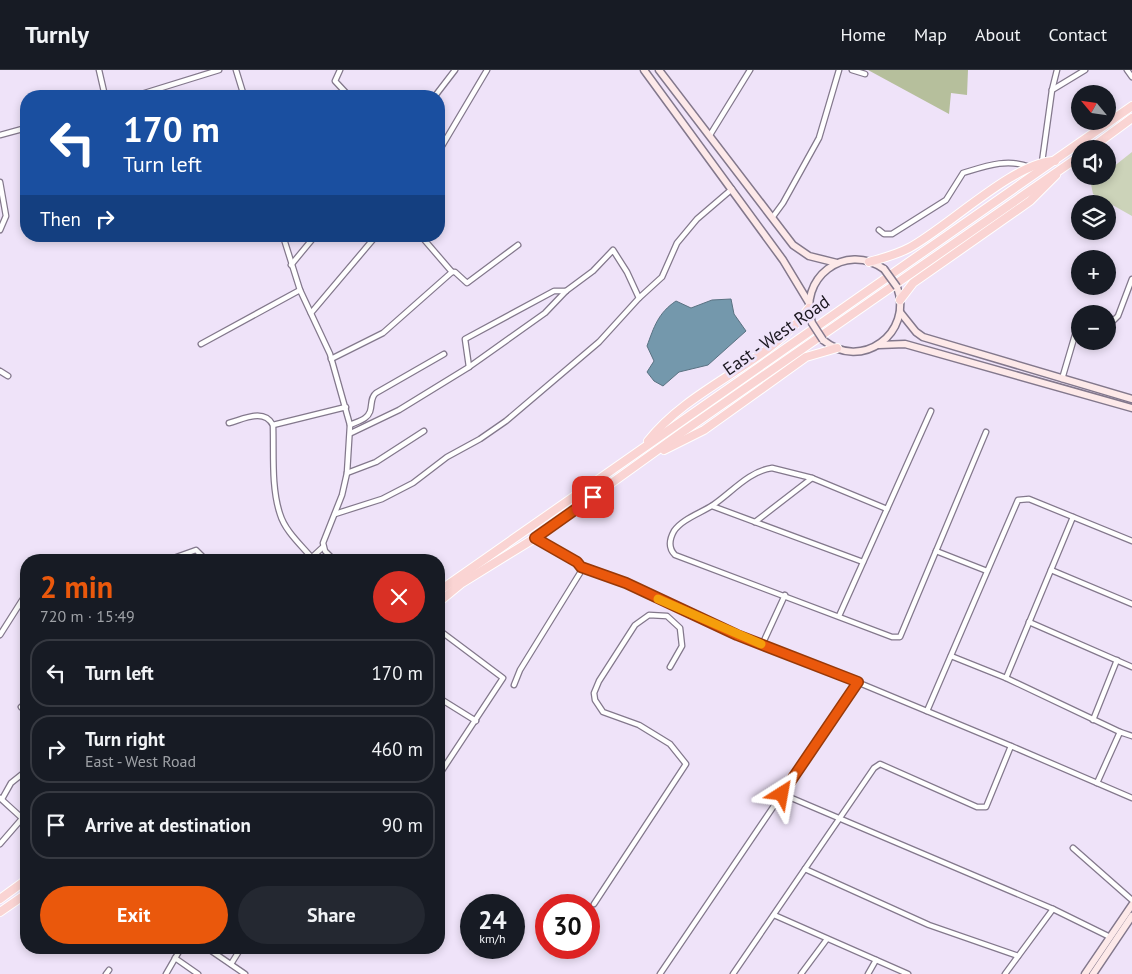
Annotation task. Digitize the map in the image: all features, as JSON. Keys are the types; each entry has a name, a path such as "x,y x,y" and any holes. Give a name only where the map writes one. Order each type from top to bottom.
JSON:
{"main road":[{"path":"644,70 798,282 809,306 812,323 823,340 837,348 856,352 879,345 905,344 1132,408"},
{"path":"659,70 793,246 816,259 837,263"},
{"name":"East - West Road","path":"445,587 1132,106"},
{"path":"1102,140 1132,118"},
{"path":"869,262 888,258 910,248 1030,167 1042,162 1056,161"},
{"name":"East - West Road","path":"445,597 462,583 535,538 709,414 1071,162"},
{"path":"900,300 913,284 926,274 1044,190 1060,170"},
{"path":"641,451 669,417 787,334 809,306 816,281 827,269 837,263 853,259 869,262 884,270 897,287 900,312 893,331 879,345"},
{"path":"900,312 923,337 1132,399"},
{"path":"651,456 704,430 806,357 837,348"},
{"path":"0,899 20,884"},
{"path":"0,912 20,898"},
{"path":"1085,974 1132,905"},
{"path":"1093,974 1132,916"}],"street":[{"path":"99,70 104,90"},
{"path":"154,90 219,70"},
{"path":"236,70 242,90"},
{"path":"340,70 335,81 343,90"},
{"path":"440,90 455,70"},
{"path":"445,141 487,70"},
{"path":"710,135 750,70"},
{"path":"772,218 783,204 819,138 839,70"},
{"path":"852,70 865,74"},
{"path":"1042,162 1052,90 1057,70"},
{"path":"1052,90 1085,70"},
{"path":"1127,70 1132,77"},
{"path":"0,135 20,130"},
{"path":"879,230 884,234 892,234 935,208 951,194 959,176 963,173 1004,162 1017,162 1030,167"},
{"path":"0,182 6,216 0,230"},
{"path":"335,514 382,499 413,483 447,457 480,439 506,421 599,342 639,298 662,277 677,243 698,219 732,189"},
{"path":"285,242 300,290 331,359 346,407 351,433 347,473 342,495 323,547 315,554"},
{"path":"291,266 311,242"},
{"path":"311,313 371,242"},
{"path":"426,242 452,272 455,272 467,283 518,245"},
{"path":"351,433 399,410 468,367 545,312 566,292 593,271 612,250 627,272 639,298"},
{"path":"331,359 383,333 452,272"},
{"path":"1116,318 1132,279"},
{"path":"201,344 300,290"},
{"path":"468,367 465,339 554,291 566,292"},
{"path":"1062,379 1071,348"},
{"path":"350,425 369,414 372,398 376,393 444,354"},
{"path":"0,371 8,376"},
{"path":"273,425 346,407"},
{"path":"839,616 931,411"},
{"path":"229,423 264,415 273,425 276,498 280,515 286,527 306,554"},
{"path":"347,473 376,462 424,431"},
{"path":"887,509 812,478 772,468 766,469 746,479 712,506 675,530 669,542 670,551 675,556 785,595 892,637 900,637 986,432"},
{"path":"755,522 812,478"},
{"path":"927,711 1018,500 1029,499 1132,541"},
{"path":"712,506 863,562"},
{"path":"1006,678 1073,517"},
{"path":"535,538 577,562 581,567 626,583 762,645 858,682 1132,798"},
{"path":"323,547 329,554"},
{"path":"185,554 196,550 200,554"},
{"path":"936,551 987,571"},
{"path":"514,685 520,670 580,573 581,567"},
{"path":"1051,570 1132,604"},
{"path":"762,645 785,595"},
{"path":"0,635 20,603"},
{"path":"600,895 686,764 670,744 649,730 603,712 595,700 596,688 635,625 649,615 667,616 680,628 682,646 670,667"},
{"path":"1029,622 1132,667"},
{"path":"445,634 503,678 445,766"},
{"path":"951,656 1006,678 1132,736"},
{"path":"1094,720 1117,660"},
{"path":"660,974 858,682"},
{"path":"445,702 476,721"},
{"path":"1097,783 1120,732"},
{"path":"733,974 874,768 880,764 977,807 986,808 1012,746"},
{"path":"20,776 12,783 1,798 20,815"},
{"path":"782,794 1053,909 1110,937"},
{"path":"0,844 20,821"},
{"path":"1073,848 1132,900"},
{"path":"805,869 930,925 1018,956"},
{"path":"1005,974 1053,909"},
{"path":"774,915 908,974"},
{"path":"801,974 827,938"},
{"path":"166,974 177,954"},
{"path":"216,954 231,964 237,972 245,974"},
{"path":"231,964 237,954"},
{"path":"175,958 198,974"},
{"path":"868,974 876,960"}],"green space":[{"path":"868,70 968,70 967,95 951,93 949,114"},
{"path":"1132,152 1132,216 1116,207 1116,195 1093,194 1091,185 1116,185 1116,165"}],"water":[{"path":"731,299 734,314 746,331 708,365 679,372 663,386 654,381 647,372 654,361 647,346 665,310 676,301 691,308 712,300"}],"slow traffic":[{"path":"658,599 761,644"}],"route":[{"path":"593,497 535,538 577,562 581,567 626,583 737,635 858,682 782,794"}]}
